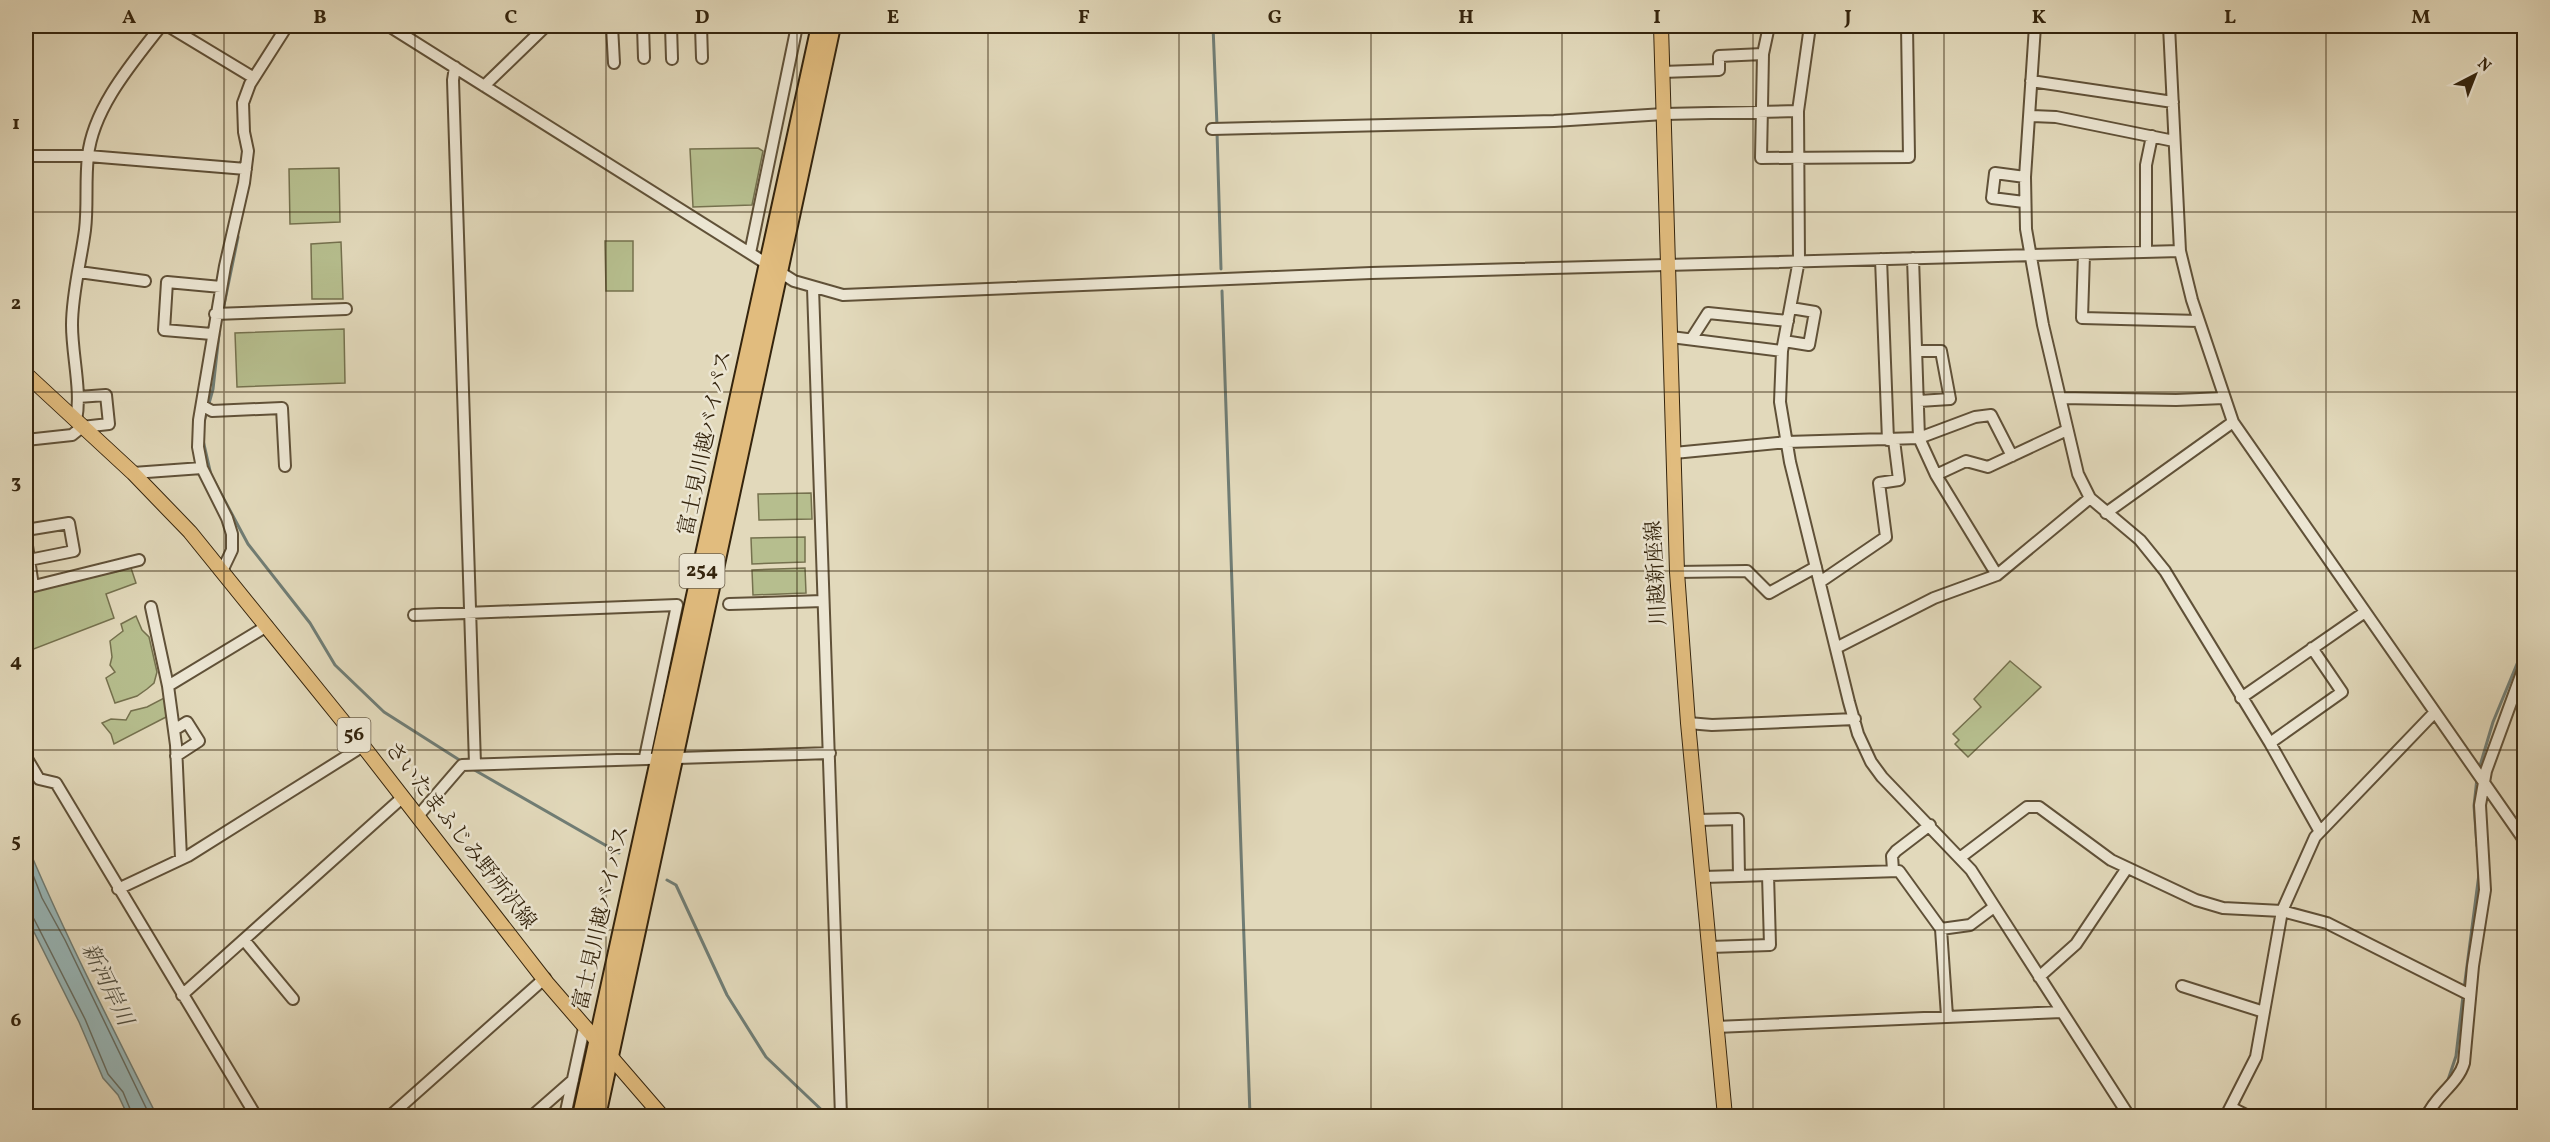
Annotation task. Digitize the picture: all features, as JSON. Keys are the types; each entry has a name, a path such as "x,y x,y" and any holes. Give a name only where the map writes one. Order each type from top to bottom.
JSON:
{"highway":[{"name":"富士見川越バイパス","path":"581,1116 820,26"},
{"name":"富士見川越バイパス","path":"597,1116 610,1058 660,757 781,273 832,26"}],"main road":[{"name":"川越新座線","path":"1661,26 1677,572 1688,723 1725,1116"},
{"name":"さいたまふじみ野所沢線","path":"26,374 133,473 190,532 363,746 584,1028 662,1116"}],"street":[{"path":"26,440 72,435 79,424 73,366 72,324 74,288 79,272 86,218 88,156 95,129 112,95 161,26"},
{"path":"168,26 254,78"},
{"path":"222,571 231,550 232,534 227,518 202,468 198,447 215,314 246,169 248,151 244,132 243,103 254,78 287,26"},
{"path":"389,26 781,273 813,288 843,295 1669,263 2180,250"},
{"path":"484,86 546,26"},
{"path":"612,26 614,63"},
{"path":"643,26 644,58"},
{"path":"670,26 672,59"},
{"path":"701,26 702,58"},
{"path":"750,253 796,26"},
{"path":"1769,26 1763,54 1761,158 1909,157 1907,26"},
{"path":"1810,26 1797,111 1799,260 1783,346 1780,402 1816,567 1855,719 1871,762 1882,777 1961,857 2129,1116"},
{"path":"2035,26 2024,202 2030,255 2078,474 2090,498 2140,540 2165,571 2270,743 2319,830"},
{"path":"2169,26 2180,250 2199,321 2233,423 2524,840"},
{"path":"1662,72 1719,70 1719,56 1763,54"},
{"path":"455,67 453,80 475,764"},
{"path":"2031,81 2173,102"},
{"path":"1212,129 1554,121 1664,114 1797,111"},
{"path":"2030,116 2056,117 2174,141"},
{"path":"2146,252 2146,165 2151,136"},
{"path":"26,156 88,156 246,169"},
{"path":"2024,202 1992,198 1995,173 2025,177"},
{"path":"2084,254 2082,318 2199,321"},
{"path":"1912,258 1919,438 1936,475 1997,575"},
{"path":"1820,582 1886,537 1879,483 1899,480 1891,440 1881,259"},
{"path":"79,272 145,281"},
{"path":"212,334 164,330 167,282 221,287"},
{"path":"813,288 841,1116"},
{"path":"1671,337 1783,346 1809,345 1815,312 1791,308"},
{"path":"215,314 346,309"},
{"path":"1692,338 1708,313 1788,321"},
{"path":"1917,351 1941,351 1950,399 1918,401"},
{"path":"78,397 106,395 109,424 79,424"},
{"path":"2061,398 2176,400 2224,398"},
{"path":"203,406 212,411 282,408 285,466"},
{"path":"1674,453 1787,442 1919,438 1975,417 1991,415 2012,456"},
{"path":"2106,513 2233,423"},
{"path":"1936,475 1966,461 1988,467 2067,430"},
{"path":"133,473 202,468"},
{"path":"1836,648 1934,598 1997,575 2090,498"},
{"path":"26,530 69,522 74,551 29,560"},
{"path":"26,541 29,587 139,560"},
{"path":"1677,572 1747,571 1769,593 1816,567"},
{"path":"729,604 823,601"},
{"path":"414,615 677,605 660,757"},
{"path":"151,607 168,686 174,730 181,858"},
{"path":"2241,698 2365,612"},
{"path":"168,686 267,626"},
{"path":"2270,743 2342,692 2312,648"},
{"path":"2427,1116 2443,1092 2462,1072 2485,890 2480,777 2486,771 2524,667"},
{"path":"2248,1116 2229,1112 2256,1057 2282,911 2319,830 2434,713"},
{"path":"1688,723 1712,725 1855,719"},
{"path":"174,730 187,722 199,741 176,756"},
{"path":"118,889 188,856 363,746"},
{"path":"418,816 462,765 830,753"},
{"path":"26,757 39,779 56,783 256,1116"},
{"path":"182,994 403,797"},
{"path":"1961,857 2019,813 2033,806 2039,807 2085,843 2127,868 2196,900 2223,908 2282,911 2327,923 2470,995"},
{"path":"1698,820 1738,819 1739,876"},
{"path":"1893,870 1892,856 1896,851 1930,825"},
{"path":"2039,977 2076,944 2127,868"},
{"path":"1703,877 1899,871 1941,929 1947,1016"},
{"path":"1710,947 1770,945 1768,875"},
{"path":"1941,929 1970,925 1994,907"},
{"path":"244,940 293,999"},
{"path":"390,1116 545,978"},
{"path":"2182,986 2264,1012"},
{"path":"1716,1027 2062,1012"},
{"path":"565,1116 584,1028"},
{"path":"532,1116 573,1080"}],"green space":[{"path":"758,148 763,151 752,205 693,207 690,149"},
{"path":"339,168 340,222 290,224 289,169"},
{"path":"605,241 633,241 633,291 606,291"},
{"path":"341,242 343,299 312,299 311,244"},
{"path":"344,329 345,383 237,387 235,333"},
{"path":"811,493 812,519 759,520 758,494"},
{"path":"805,537 805,562 752,564 751,538"},
{"path":"131,568 136,583 106,594 114,618 26,652 26,593"},
{"path":"805,568 806,593 753,595 752,570"},
{"path":"136,616 142,630 149,637 157,672 154,683 147,689 137,696 115,703 106,678 115,672 110,665 112,657 110,641 123,631 121,624"},
{"path":"2010,661 2041,687 1968,757 1955,744 1959,740 1953,734 1981,707 1974,699"},
{"path":"164,698 168,716 114,744 111,734 102,723 111,719 126,720 131,711 147,707"}],"water":[{"path":"26,848 30,852 75,952 157,1116 128,1116 118,1095 103,1078 79,1022 26,916"}],"waterway":[{"path":"1213,26 1217,126"},
{"path":"1217,132 1221,269"},
{"path":"249,181 252,159"},
{"path":"223,310 238,237 236,231"},
{"path":"1222,291 1250,1116"},
{"path":"203,425 213,389 219,334"},
{"path":"203,440 211,475 248,544 310,623 335,665 384,712 461,761"},
{"path":"2479,769 2493,722 2524,647"},
{"path":"471,768 619,853"},
{"path":"2477,778 2474,806 2477,846"},
{"path":"2464,989 2479,874"},
{"path":"667,880 676,885 727,995 766,1057 828,1116"},
{"path":"2448,1080 2456,1056 2463,996"},
{"path":"2420,1116 2430,1101"}],"water label":[{"name":"新河岸川","path":"106,985"}]}
